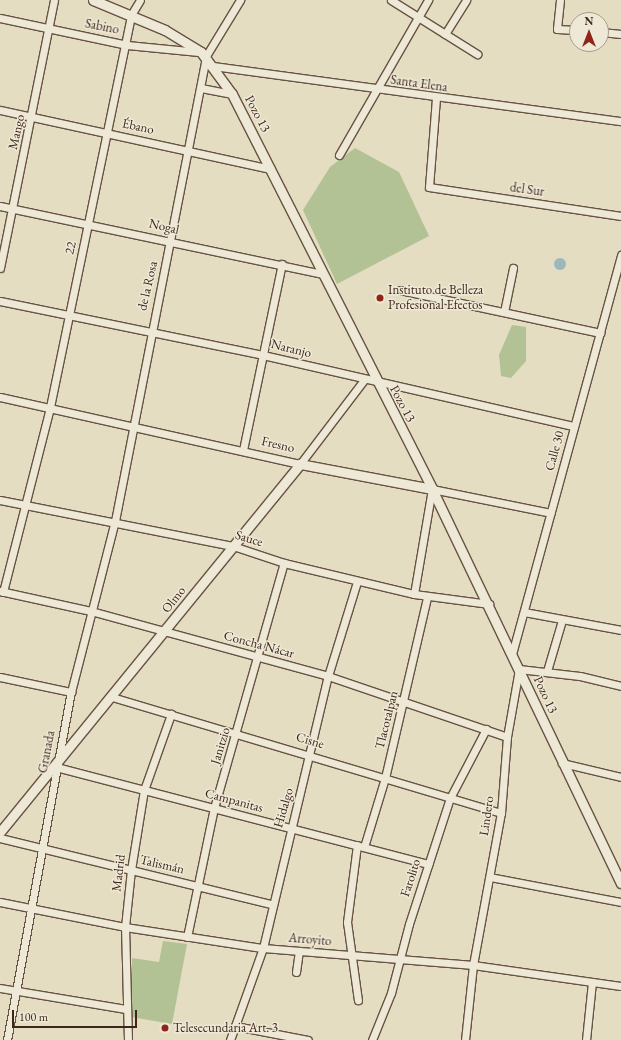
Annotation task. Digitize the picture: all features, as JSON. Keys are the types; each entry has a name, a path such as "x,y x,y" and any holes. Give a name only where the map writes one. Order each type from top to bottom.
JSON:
{"main road":[{"name":"Pozo 13","path":"93,0 131,15 204,54 232,94 272,169 376,383 432,488 489,604 562,763 621,883"},
{"name":"Fresno","path":"300,464 432,488"},
{"name":"Olmo","path":"2,826 56,767 300,464"}],"street":[{"name":"Mango","path":"0,268 33,117 54,0"},
{"name":"22","path":"2,591 27,504 50,407 68,315 90,222 106,133 127,45 131,15 140,0"},
{"path":"204,54 240,0"},
{"path":"391,0 477,54"},
{"path":"339,155 428,0"},
{"path":"445,34 466,0"},
{"path":"560,0 557,29 569,30"},
{"name":"Sabino","path":"0,18 127,45 204,54"},
{"path":"609,33 621,34"},
{"name":"de la Rosa","path":"114,521 133,426 149,332 171,241 201,88 204,54"},
{"name":"Santa Elena","path":"213,66 375,90 621,121"},
{"path":"201,88 232,94"},
{"name":"del Sur","path":"436,98 429,187 621,216"},
{"name":"Ébano","path":"0,110 272,169"},
{"name":"Nogal","path":"0,206 90,222 322,274"},
{"name":"Calle 30","path":"512,654 621,254"},
{"path":"243,450 282,264"},
{"path":"504,312 513,268"},
{"path":"400,290 600,333"},
{"name":"Naranjo","path":"0,301 264,355 376,383 574,426"},
{"name":"Olmo","path":"300,464 364,380"},
{"name":"Fresno","path":"0,397 243,450 300,464"},
{"path":"414,594 432,488"},
{"name":"Fresno","path":"432,488 551,513"},
{"name":"Sauce","path":"0,500 114,521 233,546 284,563 357,582 427,597 489,604"},
{"name":"Granada","path":"7,1040 33,909 41,848 71,692 114,521"},
{"name":"Janitzio","path":"187,937 214,808 238,733 257,658 284,563"},
{"name":"Hidalgo","path":"230,1040 263,948 271,904 312,754 328,676 357,582"},
{"name":"Concha Nácar","path":"2,591 92,611 257,658 328,676 404,700 507,737"},
{"name":"Tlacotalpan","path":"358,1000 347,922 361,846 385,778 427,597"},
{"path":"524,612 621,630"},
{"path":"547,671 562,620"},
{"path":"518,669 547,671 621,686"},
{"name":"Lindero","path":"465,1040 473,965 501,813 507,737 518,669"},
{"path":"0,677 71,692"},
{"name":"Cisne","path":"112,696 312,754 501,813"},
{"name":"Madrid","path":"128,1040 125,1009 125,927 131,870 144,790 171,714"},
{"name":"Farolito","path":"372,1040 391,994 399,958 450,798 486,729"},
{"path":"562,763 621,777"},
{"name":"Campanitas","path":"56,767 429,864"},
{"name":"Talismán","path":"0,838 271,904"},
{"path":"490,877 621,902"},
{"name":"Arroyito","path":"0,902 125,927 263,948 473,965 621,986"},
{"path":"296,972 299,951"},
{"path":"586,1040 592,982"},
{"path":"0,988 125,1009"},
{"path":"235,1026 308,1040"}],"green space":[{"path":"355,148 399,172 429,236 337,284 303,210 330,167"},
{"path":"512,325 526,327 526,361 511,378 501,376 499,355"},
{"path":"163,941 187,944 172,1024 131,1017 132,958 159,962"}],"water":[{"path":"560,258 564,260 566,264 564,268 560,270 556,268 554,264 556,260"}],"place":[{"name":"Instituto de Belleza Profesional Efectos","path":"380,298"},
{"name":"Telesecundaria Art. 3","path":"165,1028"}]}
